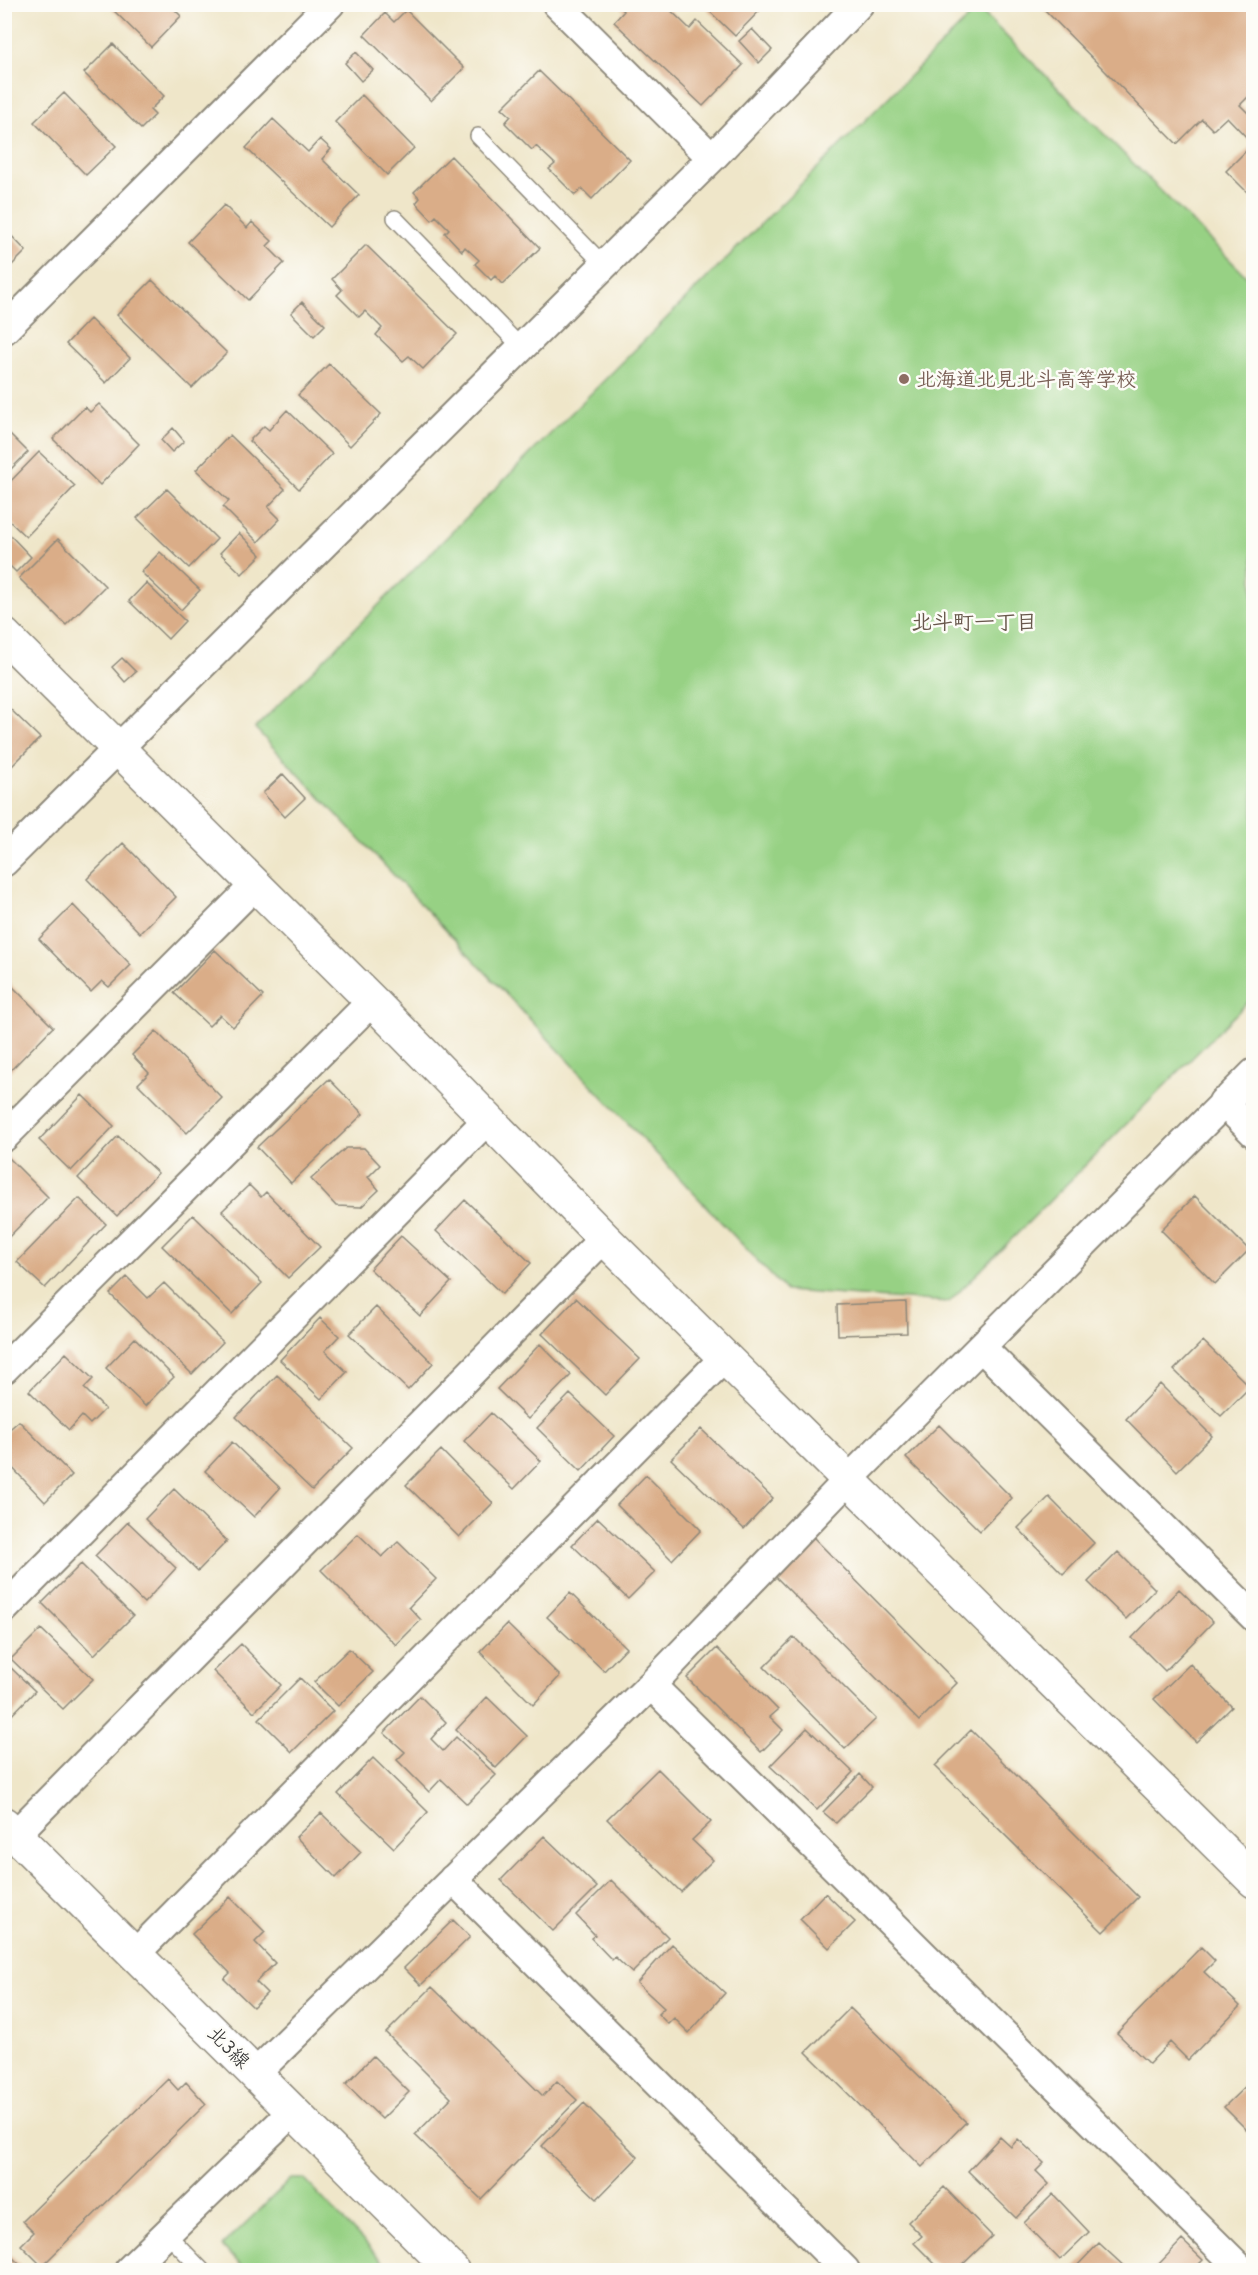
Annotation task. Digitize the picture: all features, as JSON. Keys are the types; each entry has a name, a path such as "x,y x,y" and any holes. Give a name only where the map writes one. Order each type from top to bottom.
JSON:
{"street":[{"path":"4,330 330,4"},
{"path":"557,4 712,158"},
{"path":"4,862 117,747 712,158 859,4"},
{"path":"4,635 372,1001 604,1238 1254,1881"},
{"path":"4,1137 255,885"},
{"path":"4,1369 372,1001"},
{"path":"256,2073 651,1684 849,1479 1254,1073"},
{"path":"1223,1102 1254,1133"},
{"path":"4,1609 488,1119"},
{"path":"10,1830 604,1238"},
{"path":"982,1348 1254,1617"},
{"path":"135,1954 725,1357"},
{"path":"651,1684 1242,2271"},
{"name":"北3線","path":"10,1830 452,2271"},
{"path":"453,1879 845,2271"},
{"path":"129,2271 293,2111"}],"lane":[{"path":"478,136 604,265"},
{"path":"395,218 521,347"},
{"path":"167,2234 202,2271"}],"green space":[{"name":"北海道北見北斗高等学校","path":"978,8 1253,283 1253,997 949,1302 786,1291 255,728"},
{"path":"291,2179 304,2179 391,2270 246,2270 222,2246"}],"building":[{"path":"107,4 169,4 181,16 151,47"},
{"path":"617,4 664,4 690,29 697,21 743,65 703,106 614,22 624,11"},
{"path":"702,4 766,4 735,36"},
{"path":"1039,4 1254,4 1254,91 1240,105 1254,119 1254,199 1226,171 1253,144 1227,117 1213,130 1202,119 1177,144"},
{"path":"406,10 464,68 431,101 364,35 385,13 394,22"},
{"path":"752,29 772,50 759,63 739,41"},
{"path":"113,44 164,96 150,110 155,115 141,129 84,73"},
{"path":"356,52 373,70 361,81 345,63"},
{"path":"539,71 630,160 592,199 582,189 575,195 549,169 555,164 536,146 532,150 505,123 511,116 502,108"},
{"path":"64,93 116,146 86,175 34,122"},
{"path":"362,95 414,148 387,175 335,122"},
{"path":"273,119 308,152 320,139 331,149 322,159 359,195 329,227 246,148"},
{"path":"451,156 540,248 503,284 495,276 491,280 475,264 479,260 465,247 462,251 445,233 449,229 436,216 432,220 416,203 420,198 414,192"},
{"path":"224,205 247,228 252,222 272,241 267,246 284,263 248,300 188,242"},
{"path":"5,229 26,251 5,272"},
{"path":"366,245 457,334 423,369 409,356 403,361 376,335 382,328 365,311 359,317 337,295 342,290 332,279"},
{"path":"152,280 227,353 192,388 117,315"},
{"path":"302,302 325,325 314,336 291,313"},
{"path":"90,319 130,358 106,383 66,344"},
{"path":"329,364 381,414 350,446 298,395"},
{"path":"99,404 139,444 100,485 53,439 85,407 90,412"},
{"path":"287,410 332,454 299,489 249,441 264,426 269,430"},
{"path":"4,428 28,452 4,476"},
{"path":"173,428 184,441 172,452 161,440"},
{"path":"230,435 285,489 268,507 280,519 258,542 223,507 229,501 196,470"},
{"path":"39,452 75,486 26,537 4,516 4,488"},
{"path":"167,489 217,539 189,568 137,518"},
{"path":"239,533 261,555 242,574 220,553"},
{"path":"10,535 31,557 16,572 4,560 4,541"},
{"path":"58,539 105,586 66,625 19,578"},
{"path":"160,552 200,590 181,610 141,572"},
{"path":"146,583 185,621 168,639 129,601"},
{"path":"122,658 136,672 125,682 112,667"},
{"path":"4,703 40,738 4,774"},
{"path":"283,774 305,798 285,817 263,793"},
{"path":"123,843 176,897 140,933 87,879"},
{"path":"73,905 131,965 109,987 102,981 91,992 39,939"},
{"path":"215,950 263,996 233,1027 220,1015 209,1026 174,993"},
{"path":"9,983 53,1027 9,1072 4,1067 4,987"},
{"path":"156,1031 222,1098 187,1133 138,1084 149,1073 132,1055"},
{"path":"329,1079 363,1114 291,1183 257,1147"},
{"path":"82,1095 114,1126 71,1171 39,1140"},
{"path":"118,1136 158,1173 117,1216 78,1178"},
{"path":"346,1148 364,1148 380,1165 368,1177 379,1190 361,1207 336,1206 311,1179"},
{"path":"6,1155 48,1197 4,1242 4,1157"},
{"path":"249,1185 261,1197 266,1192 320,1247 288,1278 222,1211"},
{"path":"1195,1196 1249,1250 1215,1284 1161,1230"},
{"path":"79,1198 106,1224 45,1288 17,1262"},
{"path":"465,1200 531,1263 502,1294 436,1231"},
{"path":"193,1215 262,1283 232,1314 162,1246"},
{"path":"401,1236 451,1282 420,1316 370,1269"},
{"path":"127,1277 148,1298 164,1283 223,1342 192,1374 110,1294"},
{"path":"576,1298 640,1359 605,1395 542,1334"},
{"path":"906,1302 907,1333 838,1335 837,1305"},
{"path":"376,1307 433,1363 408,1390 349,1334"},
{"path":"320,1318 339,1336 325,1351 347,1372 321,1399 280,1360"},
{"path":"135,1338 174,1377 145,1406 106,1368"},
{"path":"1203,1341 1250,1387 1221,1416 1174,1370"},
{"path":"540,1344 571,1375 528,1419 497,1389"},
{"path":"66,1353 93,1379 84,1388 105,1409 90,1424 82,1416 69,1430 29,1391"},
{"path":"277,1375 353,1448 312,1490 236,1417"},
{"path":"1160,1384 1212,1436 1177,1471 1126,1419"},
{"path":"570,1394 614,1436 581,1471 537,1428"},
{"path":"491,1413 541,1461 514,1489 464,1441"},
{"path":"19,1421 72,1475 45,1502 4,1459 4,1434"},
{"path":"939,1425 1012,1498 980,1531 906,1458"},
{"path":"701,1429 773,1498 744,1529 671,1459"},
{"path":"232,1442 280,1488 254,1517 205,1471"},
{"path":"441,1450 493,1503 459,1537 406,1485"},
{"path":"646,1475 701,1530 672,1560 617,1505"},
{"path":"174,1489 227,1541 198,1571 145,1519"},
{"path":"1049,1497 1094,1543 1063,1574 1018,1528"},
{"path":"598,1518 655,1572 628,1599 572,1545"},
{"path":"128,1522 176,1568 144,1603 95,1556"},
{"path":"358,1534 382,1557 398,1542 436,1579 409,1607 421,1620 396,1645 321,1570"},
{"path":"813,1537 957,1683 919,1721 774,1575"},
{"path":"1118,1552 1155,1589 1126,1619 1088,1582"},
{"path":"81,1564 133,1616 94,1655 42,1603"},
{"path":"1179,1589 1213,1622 1165,1671 1132,1638"},
{"path":"570,1593 626,1648 604,1671 547,1617"},
{"path":"507,1624 560,1676 533,1705 480,1652"},
{"path":"41,1629 93,1679 63,1709 11,1659"},
{"path":"794,1637 876,1719 845,1749 764,1667"},
{"path":"241,1644 281,1685 254,1712 213,1671"},
{"path":"717,1648 778,1710 770,1717 783,1730 761,1752 687,1678"},
{"path":"349,1649 373,1672 338,1706 314,1682"},
{"path":"1190,1664 1232,1707 1196,1742 1154,1699"},
{"path":"9,1666 35,1691 4,1723 4,1671"},
{"path":"300,1678 333,1711 292,1752 259,1719"},
{"path":"420,1696 446,1722 431,1739 443,1751 456,1737 496,1775 467,1804 441,1779 429,1792 397,1760 405,1752 384,1733"},
{"path":"487,1697 527,1736 496,1768 456,1730"},
{"path":"807,1728 853,1772 817,1810 770,1766"},
{"path":"971,1730 1138,1897 1103,1932 935,1766"},
{"path":"373,1758 428,1812 394,1848 338,1794"},
{"path":"658,1769 711,1822 692,1840 713,1860 681,1892 607,1819"},
{"path":"860,1774 872,1787 836,1823 823,1812"},
{"path":"321,1813 361,1852 336,1878 296,1837"},
{"path":"544,1836 597,1887 553,1931 501,1880"},
{"path":"611,1880 668,1937 632,1973 615,1957 612,1960 591,1938 595,1935 576,1915"},
{"path":"825,1893 855,1922 829,1948 800,1919"},
{"path":"230,1897 265,1932 255,1942 275,1963 256,1982 267,1993 253,2007 224,1979 230,1973 192,1934"},
{"path":"453,1920 470,1937 421,1985 404,1968"},
{"path":"672,1944 725,1993 689,2033 674,2018 668,2024 658,2014 664,2008 637,1983"},
{"path":"1201,1947 1215,1961 1204,1972 1240,2006 1188,2060 1170,2042 1149,2064 1117,2033"},
{"path":"432,1987 543,2096 557,2081 577,2100 481,2199 415,2135 451,2098 386,2033"},
{"path":"850,2008 966,2122 922,2167 806,2052"},
{"path":"373,2056 409,2092 382,2119 346,2084"},
{"path":"1254,2078 1254,2137 1224,2107"},
{"path":"168,2079 178,2090 186,2082 206,2104 42,2266 21,2245 34,2232 23,2221"},
{"path":"584,2103 638,2157 597,2199 542,2146"},
{"path":"1000,2137 1011,2147 1018,2139 1044,2163 1036,2171 1049,2184 1016,2218 968,2171"},
{"path":"944,2187 992,2236 957,2270 941,2270 914,2243 922,2236 908,2222"},
{"path":"1053,2194 1089,2232 1060,2260 1024,2223"},
{"path":"1182,2240 1203,2260 1193,2270 1158,2270 1155,2268"},
{"path":"1099,2243 1128,2270 1073,2270"},
{"path":"4,2249 25,2270 4,2270"}],"place":[{"name":"北海道北見北斗高等学校","path":"904,379"}],"district":[{"name":"北斗町一丁目","path":"974,622"}]}
